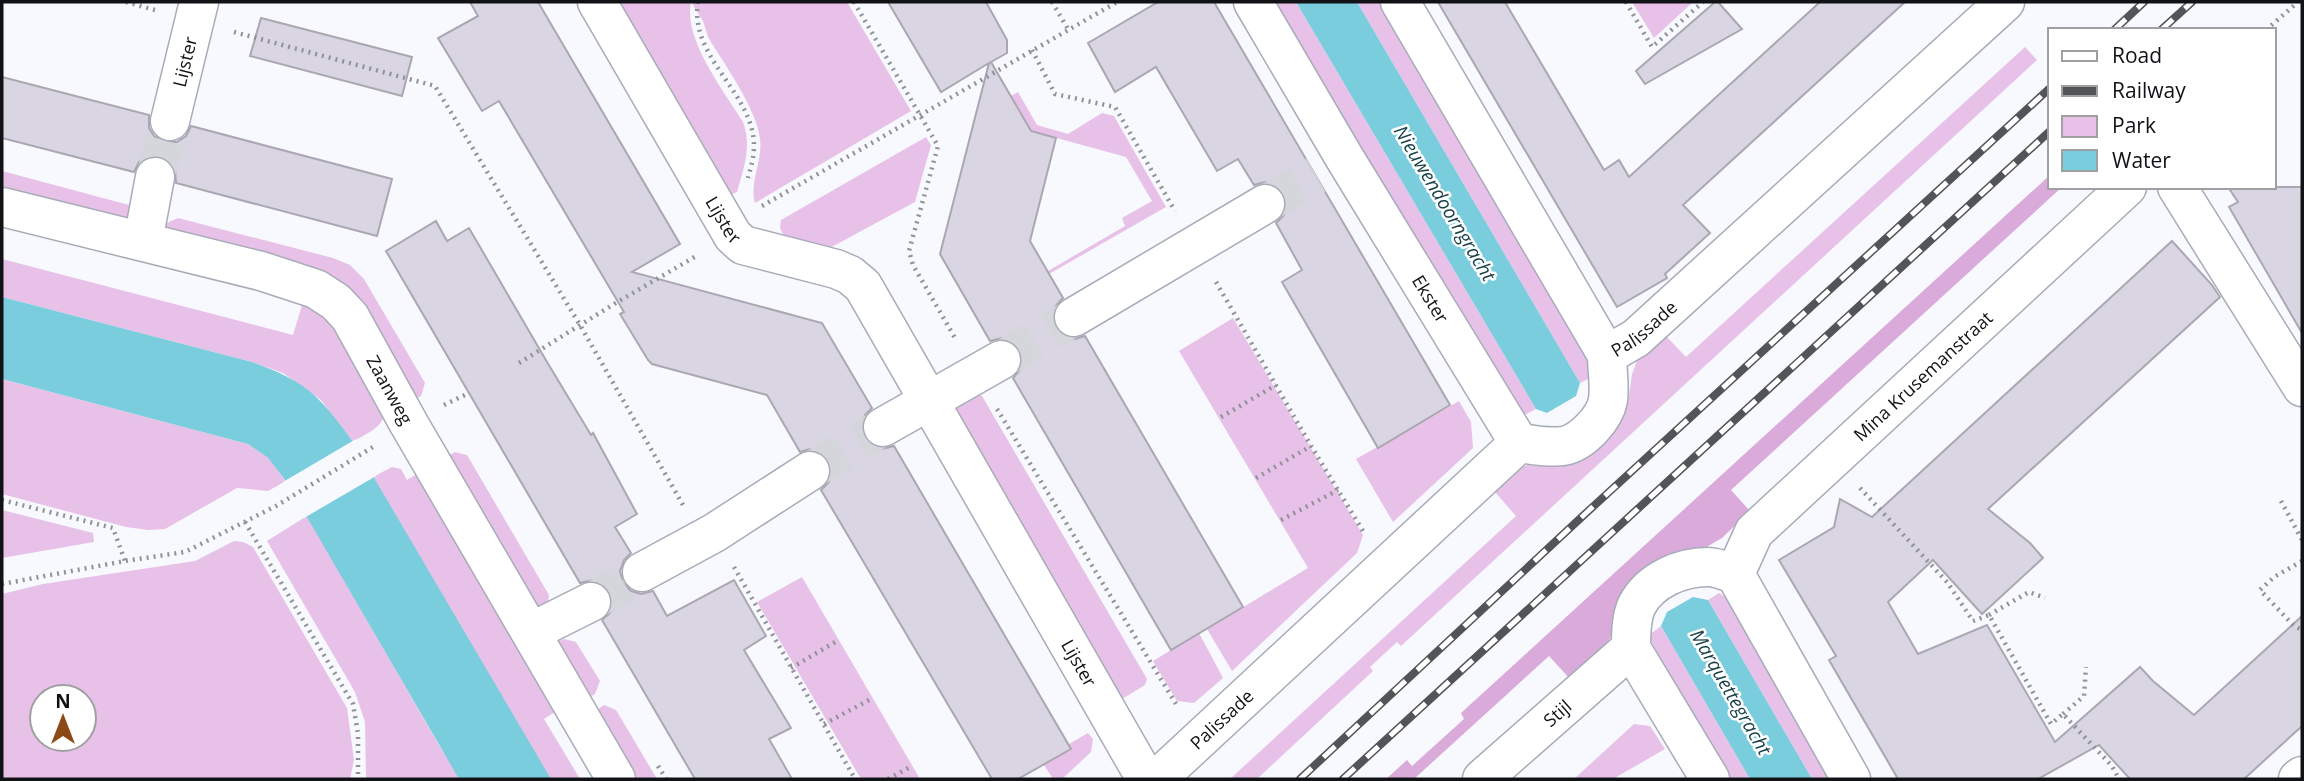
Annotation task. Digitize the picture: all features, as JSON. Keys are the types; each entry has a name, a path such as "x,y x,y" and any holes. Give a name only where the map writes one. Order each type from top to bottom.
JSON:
{"street":[{"name":"Lijster","path":"597,2 738,226 743,245 850,275 863,286 1146,779"},
{"name":"Ekster","path":"1253,2 1330,166 1519,443"},
{"path":"1400,2 1607,355"},
{"name":"Palissade","path":"1157,779 1519,443 1566,446 1595,426 1603,415 1608,398 1607,355 1636,338 2005,2"},
{"name":"Lijster","path":"170,121 197,11"},
{"path":"143,242 155,177"},
{"name":"Mina Krusemanstraat","path":"1735,574 1754,532 2125,189"},
{"path":"2178,189 2302,387"},
{"path":"1074,317 1265,204"},
{"name":"Zaanweg","path":"2,207 261,271 316,289 336,302 350,317 409,424 616,779"},
{"path":"883,428 1001,360"},
{"path":"642,572 708,536 810,471"},
{"path":"1710,779 1631,648 1631,629 1637,605 1652,586 1666,576 1709,567 1735,574 1851,779"},
{"path":"531,632 591,602"},
{"name":"Stijl","path":"1482,779 1631,648"},
{"path":"2298,779 2302,776"}],"path":[{"path":"126,2 197,11 435,86 791,668 855,779"},
{"path":"698,2 696,12 699,32 747,115 752,131 753,154 738,226"},
{"path":"1052,2 1068,29"},
{"path":"519,363 738,226 1117,2"},
{"path":"1626,2 1652,47 1703,2"},
{"path":"2268,28 2298,2"},
{"path":"1032,50 1055,94 1115,107 1311,446 1386,567"},
{"path":"1222,417 1276,386"},
{"path":"2,584 185,552 276,506 378,445"},
{"path":"1256,478 1311,446"},
{"path":"1833,459 1947,582 1973,621 2029,592 2045,598"},
{"path":"1281,520 1338,490"},
{"path":"2,500 113,528 125,561"},
{"path":"2281,500 2302,540"},
{"path":"245,522 353,704 358,734 358,779"},
{"path":"2302,561 2274,576 2260,590 2294,626 2302,629"},
{"path":"1989,615 2051,724 2084,696 2086,667"},
{"path":"791,668 837,641"},
{"path":"824,724 871,699"},
{"path":"2063,714 2112,766 2119,779"},
{"path":"888,779 912,766"}],"green space":[{"path":"617,2 691,2 690,17 699,48 746,131 746,157 737,192 730,195"},
{"path":"691,2 847,2 911,111 755,203 754,188 760,155 758,127"},
{"path":"1274,2 1296,2 1536,409 1519,418"},
{"path":"1357,2 1379,2 1596,375 1580,383"},
{"path":"1632,2 1693,2 1654,38"},
{"path":"2025,47 2037,60 1401,646 1397,642 1370,667 1373,671 1257,779 1230,779 1516,516 1495,492 1522,467 1610,436 1622,418 1638,358 1665,335 1686,357"},
{"path":"1018,92 1037,125 1068,134 1102,113 1114,116 1166,207 1049,274 1048,271 1125,226 1122,218 1152,201 1126,157 1031,131 1011,96"},
{"path":"926,137 931,145 915,202 826,250 788,244 780,228 781,220"},
{"path":"2,171 129,205 134,215 133,223 2,189"},
{"path":"178,218 333,258 350,265 364,279 425,383 421,396 415,399 374,330 165,232 167,223"},
{"path":"2,259 293,335 303,302 320,311 334,326 384,416 382,421 376,428 353,442 321,400 283,373 252,362 2,297"},
{"path":"1233,318 1363,535 1357,553 1232,671 1207,629 1308,568 1179,351"},
{"path":"2,379 248,444 268,458 286,481 268,491 237,488 165,529 148,530 126,527 2,494"},
{"path":"975,393 982,396 1147,679 1145,685 1122,699 950,407"},
{"path":"1459,401 1471,422 1473,448 1393,522 1356,459"},
{"path":"455,452 467,455 549,595 547,610 540,613 447,456"},
{"path":"392,467 401,469 407,480 420,472 558,710 544,719 580,779 550,779 373,477"},
{"path":"2,510 93,533 94,542 2,558"},
{"path":"307,516 459,779 366,779 365,722 355,692 267,541"},
{"path":"234,541 253,547 347,708 354,760 350,779 2,779 2,594 43,584 195,561"},
{"path":"802,577 920,779 861,779 757,602"},
{"path":"1719,593 1728,599 1832,779 1812,779 1708,600"},
{"path":"1661,626 1750,779 1730,779 1648,636"},
{"path":"1199,633 1223,678 1194,703 1177,701 1153,661"},
{"path":"564,639 576,642 600,681 595,694 590,697 557,642"},
{"path":"604,705 616,710 657,779 638,779 597,710"},
{"path":"1634,724 1650,726 1665,749 1613,779 1574,779"},
{"path":"1088,733 1093,739 1091,752 1062,779 1053,779 1044,765 1071,749 1069,744"}],"shaded area":[{"path":"2048,177 2048,189 2060,189 1731,490 1750,511 1722,538 1703,549 1658,560 1639,573 1606,647 1570,679 1549,656 1414,779 1386,779 1407,760 1412,766 1464,719 1461,713"}],"water":[{"name":"Nieuwendoorngracht","path":"1296,2 1357,2 1580,383 1576,396 1547,413 1536,409"},
{"path":"2,297 252,362 286,376 321,401 353,442 551,779 459,779 286,481 268,458 248,444 2,379"},
{"name":"Marquettegracht","path":"1693,597 1708,600 1812,779 1750,779 1661,626 1667,612"}],"pier":[{"path":"356,439 376,476 304,518 283,482"}],"building":[{"path":"470,2 538,2 680,244 632,272 822,323 872,408 865,415 861,426 864,438 871,445 882,449 894,446 1071,749 1018,779 992,779 821,490 829,482 832,471 828,459 819,451 810,449 800,452 767,395 652,364 648,360 620,314 624,312 499,101 482,111 438,38 478,16"},
{"path":"888,2 986,2 1007,40 1007,53 991,62 1031,131 1056,138 1030,241 1063,298 1055,307 1052,317 1055,328 1064,336 1075,339 1085,336 1243,607 1171,650 1013,378 1023,361 1020,349 1013,342 1002,338 990,341 940,254 989,63 941,92"},
{"path":"1158,2 1214,2 1450,405 1378,448 1282,282 1302,270 1276,223 1284,215 1287,204 1283,192 1275,185 1265,182 1254,185 1238,159 1217,171 1156,67 1115,92 1088,43"},
{"path":"1438,2 1505,2 1604,170 1619,160 1629,177 1820,2 1905,2 1683,205 1710,233 1665,274 1667,278 1617,307"},
{"path":"1718,2 1742,29 1645,84 1636,71"},
{"path":"261,18 412,57 402,96 250,56"},
{"path":"2,77 149,115 149,128 154,136 164,142 177,142 186,136 191,126 392,179 377,236 176,183 175,169 169,160 160,156 147,157 139,162 134,172 2,138"},
{"path":"2302,187 2302,333 2229,207 2238,202 2229,189"},
{"path":"436,221 447,241 469,228 591,435 593,433 637,514 615,527 631,553 624,560 620,571 623,583 631,591 641,594 653,591 667,616 734,580 766,636 744,650 791,728 769,739 792,779 695,779 602,620 610,613 613,604 610,592 602,583 593,580 580,583 386,251"},
{"path":"2172,241 2220,297 1988,509 2030,543 2043,558 1982,614 1933,560 1888,602 1918,654 1987,625 2055,742 2140,667 2194,715 2302,616 2302,726 2244,779 2130,779 2099,745 2038,779 1898,779 1829,660 1836,656 1779,560 1834,527 1840,499 1872,517"}],"tunnel":[{"path":"155,177 170,121"},
{"path":"1265,204 1316,175"},
{"path":"1001,360 1074,317"},
{"path":"810,471 883,427"},
{"path":"591,602 642,572"}],"railway":[{"path":"2116,28 2144,2"},
{"path":"2163,28 2192,2"},
{"path":"1300,779 2048,90"},
{"path":"1343,779 2048,133"}]}
